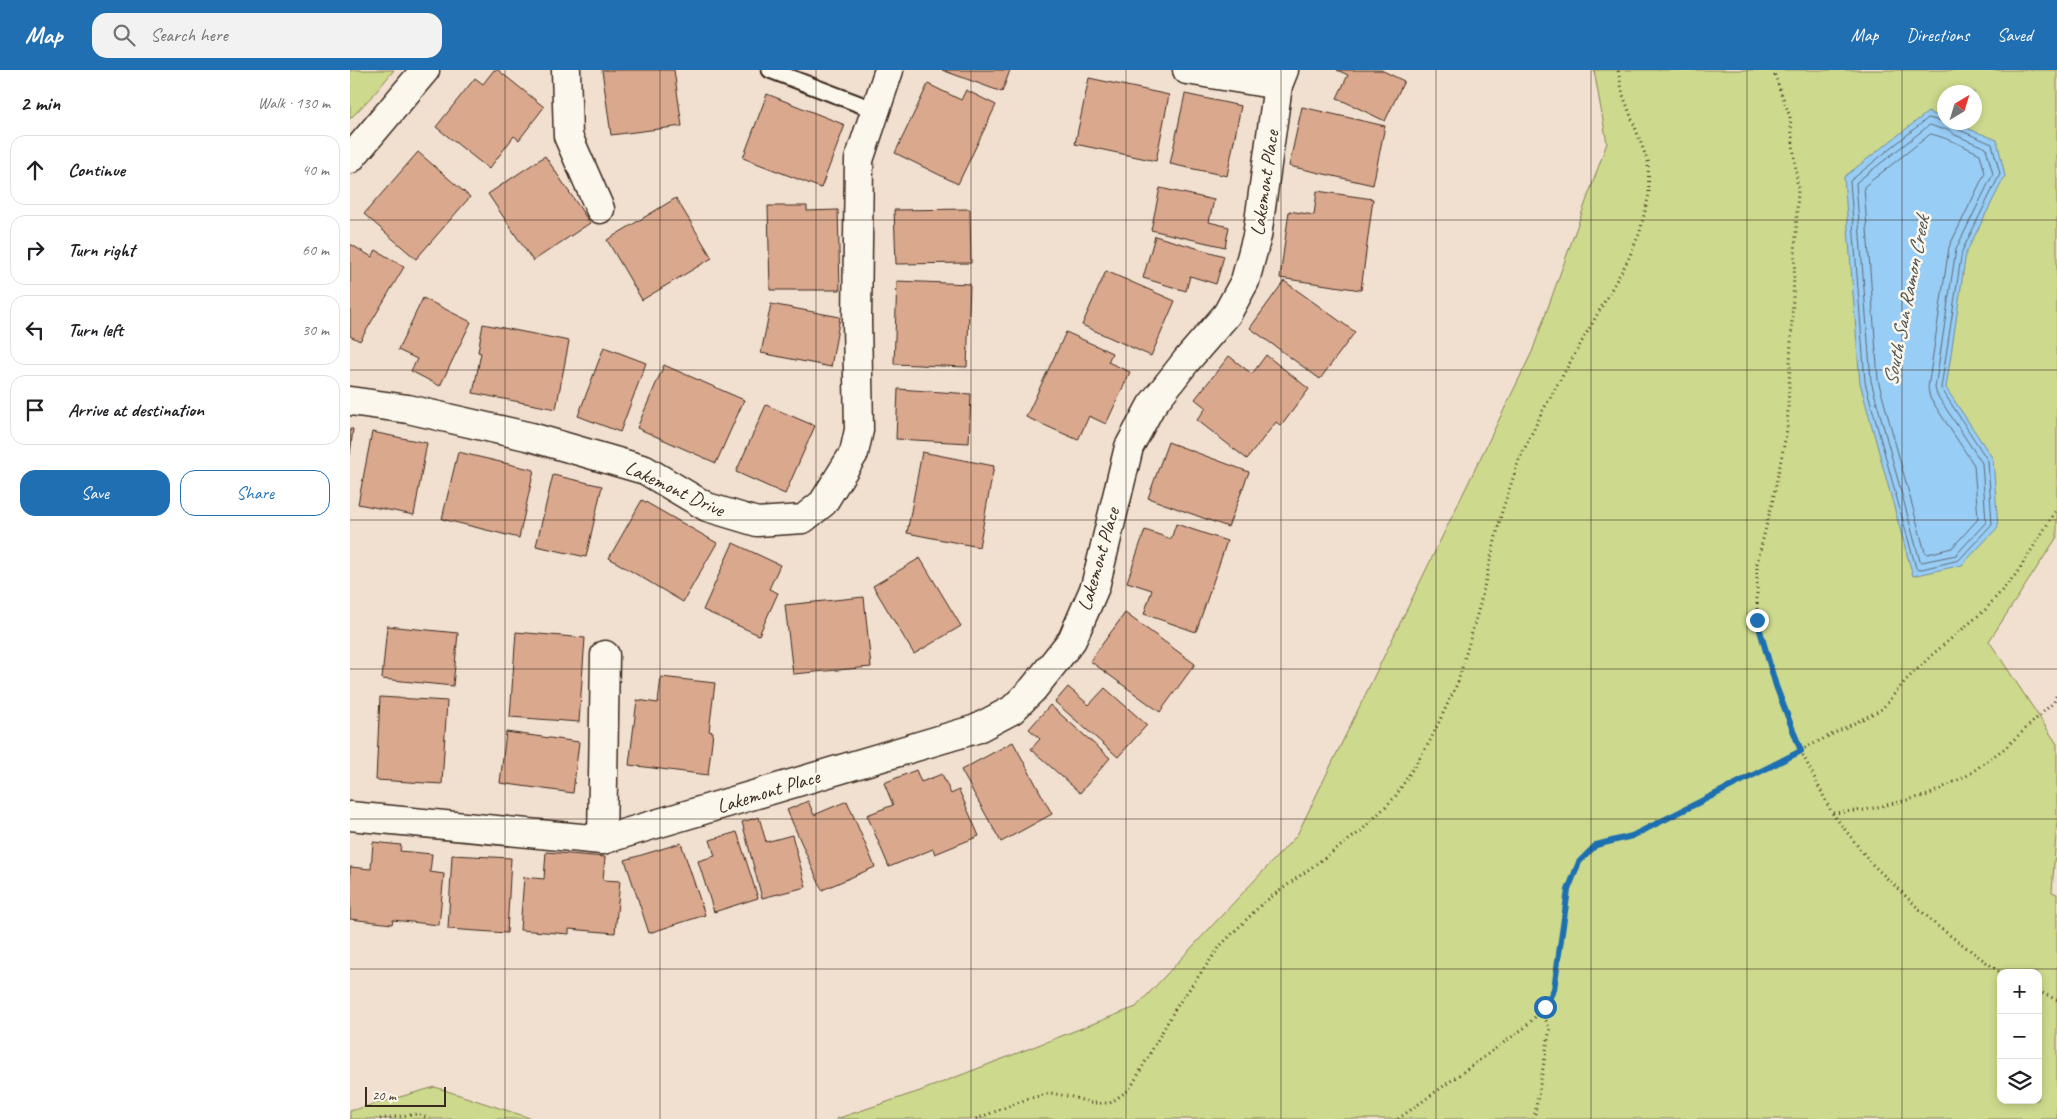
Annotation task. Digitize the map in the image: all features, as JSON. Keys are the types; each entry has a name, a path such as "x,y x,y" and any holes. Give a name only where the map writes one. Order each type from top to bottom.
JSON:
{"street":[{"path":"350,160 425,70"},
{"path":"566,70 568,136 600,209"},
{"name":"Lakemont Drive","path":"350,401 408,409 531,437 645,470 707,507 757,522 803,519 823,503 854,453 859,430 857,321 859,160 889,70"},
{"name":"Lakemont Place","path":"350,816 602,840 976,729 1012,710 1033,689 1072,640 1095,587 1128,447 1151,406 1187,360 1227,314 1245,281 1257,236 1281,78 1187,70"},
{"path":"602,840 605,655"}],"lane":[{"path":"770,70 875,110"}],"path":[{"path":"976,1119 1027,1099 1051,1093 1091,1103 1110,1103 1130,1089 1175,1009 1222,945 1263,903 1361,831 1395,797 1429,743 1458,682 1480,604 1502,511 1519,460 1542,412 1628,260 1640,232 1649,194 1648,162 1623,95 1618,70"},
{"path":"1773,70 1790,116 1798,189 1787,430 1773,499 1757,563 1757,620 1776,686 1801,751 1832,813 1871,864 1936,925 1997,970"},
{"path":"1398,1119 1524,1028 1541,1011 1554,989 1568,890 1579,862 1596,845 1632,836 1882,709 1906,680 1932,654 1985,610 2016,573 2057,509"},
{"path":"1832,813 1866,810 1928,795 1968,774 2005,748 2054,702 2057,694"},
{"path":"2042,993 2057,1000"},
{"path":"1534,1119 1550,1028 1541,1011"},
{"path":"380,1119 417,1114 432,1119"}],"green space":[{"path":"350,70 394,70 350,119"},
{"path":"1594,70 2057,70 2057,537 1989,641 2057,744 2057,821 2052,892 2057,894 2057,1119 836,1119 920,1091 1136,1007 1297,835 1532,352 1607,143"},
{"path":"435,1087 533,1119 350,1119 350,1111"}],"water":[{"name":"South San Ramon Creek","path":"1928,112 1937,115 1937,130 1972,130 1997,140 2005,176 1966,253 1946,388 1993,459 1998,527 1962,565 1913,576 1860,383 1844,177"}],"building":[{"path":"494,70 498,70 544,107 519,140 514,136 489,169 436,127 475,78 483,84"},
{"path":"602,70 674,70 682,126 611,135"},
{"path":"942,70 1010,70 1002,92"},
{"path":"1337,70 1381,70 1404,81 1385,121 1337,98 1348,75"},
{"path":"1089,78 1169,95 1156,161 1075,144"},
{"path":"928,84 961,100 966,90 996,105 958,184 895,153"},
{"path":"767,94 845,125 821,188 743,158"},
{"path":"1185,94 1241,106 1227,176 1170,164"},
{"path":"1302,107 1385,126 1373,185 1289,166"},
{"path":"418,152 470,197 416,259 364,214"},
{"path":"545,156 590,223 533,261 488,194"},
{"path":"1160,188 1214,200 1209,222 1229,227 1225,247 1151,230"},
{"path":"1317,191 1373,199 1361,290 1280,278 1289,211 1314,215"},
{"path":"676,198 712,258 642,300 607,240"},
{"path":"768,206 807,206 807,211 838,210 840,290 770,290"},
{"path":"970,209 971,263 896,264 894,210"},
{"path":"1155,236 1224,256 1216,284 1190,276 1186,291 1143,278"},
{"path":"350,244 372,257 376,250 404,267 360,341 350,336"},
{"path":"1106,271 1175,301 1151,356 1082,325"},
{"path":"897,281 970,284 967,367 894,364"},
{"path":"1284,281 1355,332 1320,379 1250,328"},
{"path":"423,298 471,322 440,386 411,371 417,359 398,350"},
{"path":"771,304 840,317 831,367 761,353"},
{"path":"483,324 569,341 556,409 473,393 481,353 478,352"},
{"path":"1066,332 1112,353 1108,362 1130,372 1106,424 1089,416 1078,440 1026,417"},
{"path":"604,347 646,363 620,432 578,416"},
{"path":"1266,355 1309,389 1281,426 1276,422 1247,459 1197,420 1206,408 1195,399 1229,356 1252,374"},
{"path":"664,365 744,400 716,463 637,428"},
{"path":"898,389 971,394 969,443 896,439"},
{"path":"766,405 815,426 785,494 736,472"},
{"path":"350,429 353,429 350,455"},
{"path":"372,432 427,443 414,515 358,504"},
{"path":"1168,442 1249,472 1228,527 1148,498"},
{"path":"458,452 534,470 519,538 442,519"},
{"path":"922,452 994,466 979,547 907,533"},
{"path":"553,475 602,486 586,557 536,546"},
{"path":"642,500 717,543 683,602 609,558"},
{"path":"1176,524 1227,541 1196,632 1144,614 1152,590 1127,582 1145,530 1171,539"},
{"path":"733,543 780,565 769,589 778,593 759,635 703,610"},
{"path":"920,558 961,626 914,654 873,586"},
{"path":"864,597 871,667 793,674 785,605"},
{"path":"1125,613 1195,664 1160,712 1090,661"},
{"path":"387,626 458,633 453,686 382,679"},
{"path":"516,632 585,638 579,722 510,717"},
{"path":"661,677 715,683 709,731 713,732 708,775 629,765 637,700 658,703"},
{"path":"1068,687 1089,705 1105,688 1147,725 1118,757 1055,702"},
{"path":"380,697 447,701 442,784 376,780"},
{"path":"1050,705 1110,758 1080,793 1031,749 1040,739 1029,729"},
{"path":"506,732 579,742 573,793 500,783"},
{"path":"1013,742 1052,814 1001,842 961,770"},
{"path":"916,770 921,782 942,774 951,794 959,790 979,836 935,854 933,849 889,867 867,815 893,805 884,783"},
{"path":"808,801 814,815 847,801 875,867 822,890 787,810"},
{"path":"759,817 766,842 792,835 806,887 762,898 742,822"},
{"path":"737,832 758,898 714,912 698,861 715,856 710,840"},
{"path":"373,842 401,845 400,851 432,854 430,872 444,874 439,925 393,920 392,924 350,919 350,867 371,869"},
{"path":"681,843 705,915 649,933 625,860"},
{"path":"546,852 605,857 603,880 620,881 615,933 569,929 569,934 520,930 524,877 544,879"},
{"path":"452,855 511,858 507,933 448,929"}],"route":[{"path":"1545,1007 1554,989 1568,890 1579,862 1596,845 1632,836 1801,751 1776,686 1757,620"}]}
